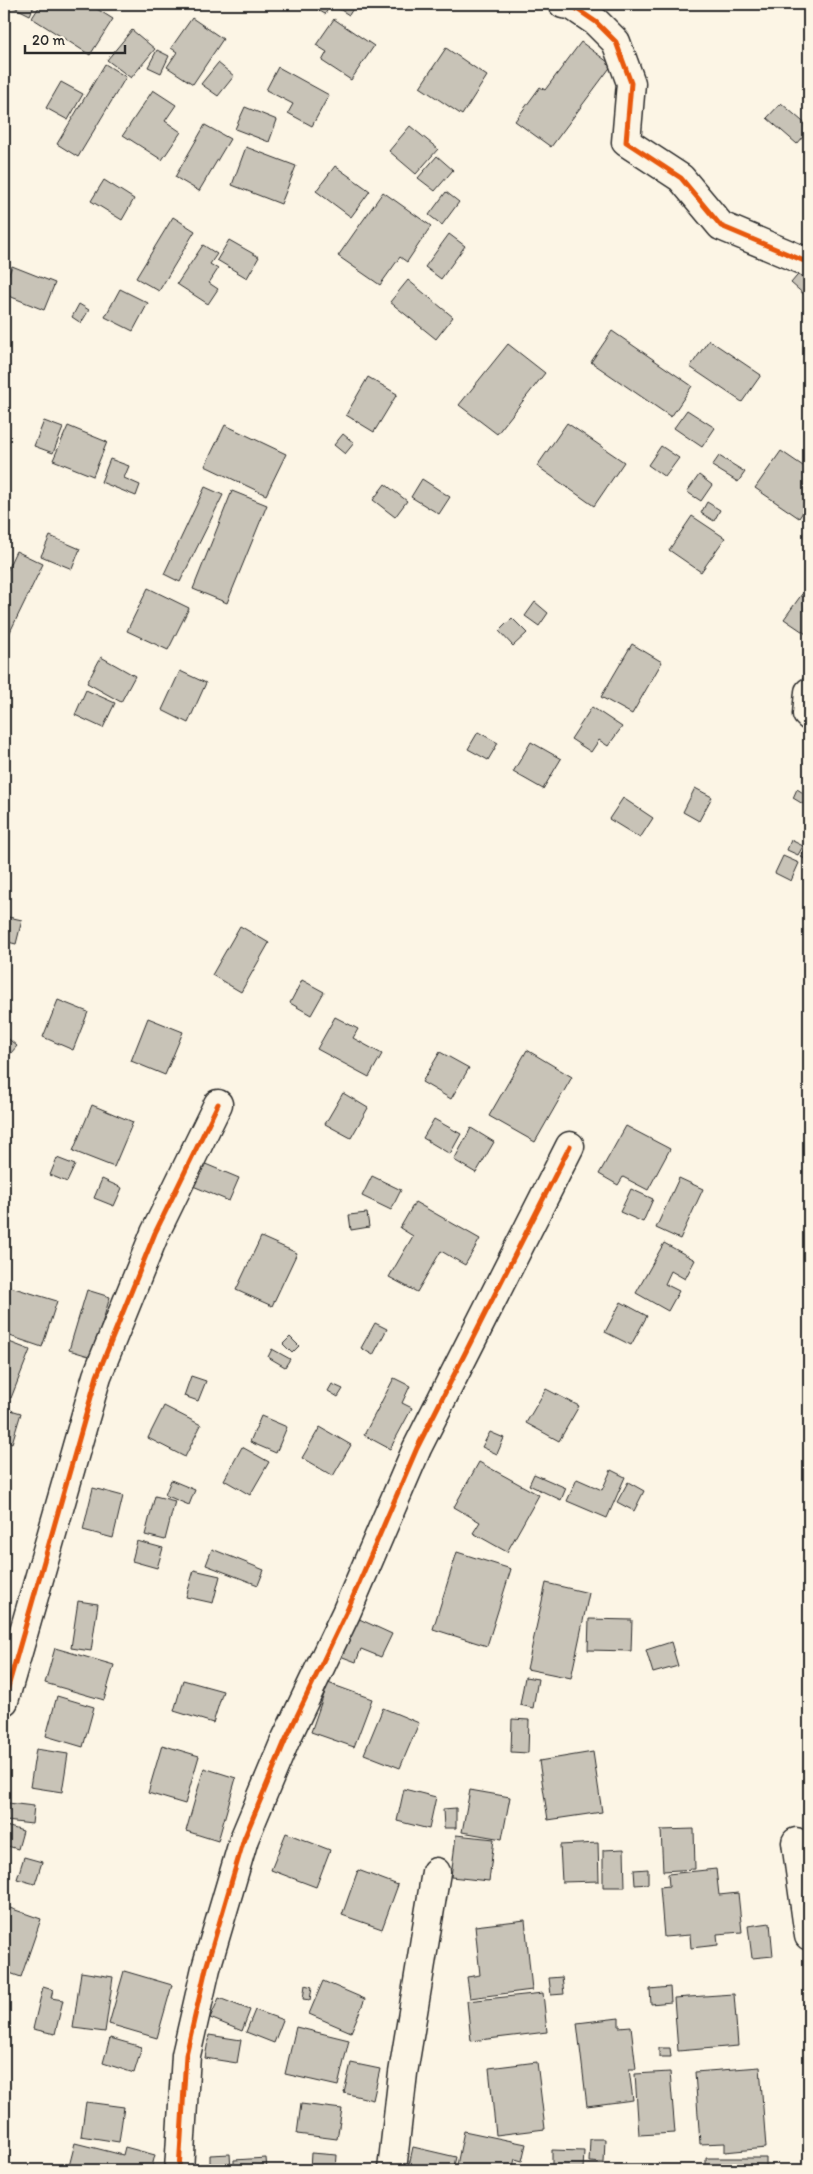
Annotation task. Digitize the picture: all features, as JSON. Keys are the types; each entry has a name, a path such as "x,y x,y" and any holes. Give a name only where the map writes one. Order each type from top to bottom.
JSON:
{"street":[{"path":"563,4 571,5 596,22 616,42 631,83 626,142 681,178 721,226 809,263"},
{"path":"809,692 807,714 809,716"},
{"path":"4,1700 97,1376 155,1233 218,1104"},
{"path":"178,2170 186,2055 206,1968 244,1838 285,1741 346,1613 417,1448 570,1146"},
{"path":"796,1842 809,1936"},
{"path":"392,2170 403,2073 436,1872"}],"building":[{"path":"11,4 35,4 30,15"},
{"path":"41,4 89,4 113,19 90,55 32,18"},
{"path":"308,4 331,4 325,14"},
{"path":"331,4 356,4 349,15"},
{"path":"192,18 223,39 193,84 167,67 177,52 171,48"},
{"path":"334,19 374,46 351,80 322,61 327,52 316,45"},
{"path":"132,30 155,49 131,78 107,60"},
{"path":"581,42 612,65 551,147 515,121 540,87 545,90"},
{"path":"446,48 487,76 462,115 420,87"},
{"path":"157,50 169,56 161,73 148,67"},
{"path":"218,63 234,76 218,96 201,84"},
{"path":"105,64 126,77 78,157 57,144"},
{"path":"278,67 329,95 312,126 288,113 293,104 266,90"},
{"path":"61,82 83,94 68,120 46,108"},
{"path":"153,90 176,105 165,121 181,132 162,160 123,135"},
{"path":"781,103 809,127 809,130 797,144 767,118"},
{"path":"245,107 277,120 269,142 235,129"},
{"path":"205,125 230,139 199,191 175,177"},
{"path":"410,126 438,149 416,174 389,151"},
{"path":"246,147 296,166 281,204 232,185"},
{"path":"437,156 453,170 435,191 418,178"},
{"path":"335,166 370,191 351,217 316,191"},
{"path":"104,180 134,199 122,220 91,201"},
{"path":"383,192 431,226 407,262 400,257 380,285 338,256"},
{"path":"446,192 459,202 442,225 429,215"},
{"path":"173,217 195,231 159,291 136,278"},
{"path":"449,234 465,246 441,279 425,267"},
{"path":"229,240 259,257 247,278 217,260"},
{"path":"203,245 217,254 210,264 218,269 209,283 218,289 208,304 177,284"},
{"path":"12,266 55,283 44,310 4,294 4,287"},
{"path":"802,270 809,276 809,293 806,296 791,283"},
{"path":"408,280 453,317 436,339 390,302"},
{"path":"120,289 148,303 133,331 105,317"},
{"path":"79,304 89,310 81,323 72,317"},
{"path":"612,331 692,386 671,417 591,362"},
{"path":"709,340 761,375 742,402 690,367"},
{"path":"508,344 545,373 497,434 459,405"},
{"path":"368,377 397,394 374,432 346,415"},
{"path":"687,410 715,428 702,447 674,428"},
{"path":"44,421 63,428 53,453 34,446"},
{"path":"567,423 624,462 594,506 537,466"},
{"path":"225,425 286,454 266,495 205,466"},
{"path":"68,426 107,442 93,476 53,460"},
{"path":"343,434 354,443 345,454 334,445"},
{"path":"661,446 679,458 665,477 648,465"},
{"path":"781,451 809,470 809,503 799,518 755,488"},
{"path":"719,456 745,472 738,482 712,466"},
{"path":"110,459 129,466 124,478 140,485 136,496 101,482"},
{"path":"699,475 712,485 701,501 687,492"},
{"path":"422,479 450,497 439,514 411,497"},
{"path":"385,484 407,501 395,517 373,500"},
{"path":"205,487 223,495 180,582 164,574"},
{"path":"232,491 267,505 227,603 193,589"},
{"path":"707,502 720,510 714,521 701,513"},
{"path":"692,516 725,538 701,572 669,550"},
{"path":"50,536 80,549 72,569 41,556"},
{"path":"16,551 43,564 9,634 4,632 4,576"},
{"path":"148,588 189,608 168,650 127,631"},
{"path":"802,594 809,599 809,636 784,619"},
{"path":"535,602 548,613 539,626 525,616"},
{"path":"512,618 527,633 513,646 499,631"},
{"path":"632,644 662,662 632,714 601,697"},
{"path":"101,657 135,676 121,702 87,683"},
{"path":"180,671 206,683 188,723 162,710"},
{"path":"86,690 115,703 103,728 75,715"},
{"path":"592,707 622,727 608,746 599,740 591,752 571,739"},
{"path":"478,732 498,743 488,760 468,749"},
{"path":"531,742 561,759 543,789 513,772"},
{"path":"695,788 712,797 699,821 683,812"},
{"path":"797,789 808,796 803,804 793,798"},
{"path":"623,798 653,818 640,838 609,819"},
{"path":"809,839 809,861 801,857"},
{"path":"791,840 803,846 798,855 787,850"},
{"path":"783,856 799,863 791,881 775,873"},
{"path":"4,916 22,920 16,944 4,941"},
{"path":"240,926 269,943 241,992 212,975"},
{"path":"302,980 324,992 311,1015 290,1003"},
{"path":"58,1000 88,1012 73,1050 43,1037"},
{"path":"335,1017 358,1029 353,1038 382,1054 369,1077 317,1049"},
{"path":"148,1018 183,1032 165,1075 131,1061"},
{"path":"4,1035 17,1046 4,1061"},
{"path":"527,1050 572,1077 535,1142 489,1116"},
{"path":"440,1052 469,1068 451,1099 422,1082"},
{"path":"343,1093 368,1108 351,1138 325,1124"},
{"path":"92,1105 133,1122 114,1167 73,1151"},
{"path":"434,1119 461,1134 450,1154 423,1138"},
{"path":"626,1126 670,1149 648,1190 623,1177 618,1185 599,1174"},
{"path":"471,1128 494,1142 476,1173 454,1160"},
{"path":"57,1158 75,1165 67,1182 50,1175"},
{"path":"203,1163 239,1178 229,1201 193,1186"},
{"path":"372,1176 401,1190 391,1210 362,1196"},
{"path":"679,1178 703,1189 680,1239 656,1228"},
{"path":"102,1179 122,1188 114,1206 94,1198"},
{"path":"631,1189 653,1199 643,1222 620,1212"},
{"path":"415,1202 480,1239 465,1265 441,1251 417,1292 389,1277 413,1236 400,1228"},
{"path":"367,1213 369,1227 351,1230 349,1215"},
{"path":"261,1237 297,1253 272,1306 236,1290"},
{"path":"664,1243 695,1260 685,1279 671,1271 665,1284 679,1291 668,1311 636,1293"},
{"path":"4,1285 57,1301 42,1347 4,1334"},
{"path":"87,1290 110,1297 92,1357 69,1350"},
{"path":"621,1302 647,1316 631,1345 605,1332"},
{"path":"375,1323 387,1329 373,1355 361,1348"},
{"path":"290,1337 299,1346 292,1353 283,1344"},
{"path":"4,1340 30,1350 11,1398 4,1396"},
{"path":"272,1349 290,1359 285,1367 268,1357"},
{"path":"191,1376 206,1381 198,1401 184,1396"},
{"path":"394,1378 410,1386 402,1403 412,1408 390,1449 364,1435"},
{"path":"332,1384 343,1389 338,1397 328,1391"},
{"path":"546,1389 579,1406 559,1441 526,1423"},
{"path":"164,1406 201,1425 185,1457 148,1438"},
{"path":"4,1408 21,1413 12,1443 4,1440"},
{"path":"261,1416 287,1427 276,1453 250,1442"},
{"path":"320,1427 351,1445 333,1476 302,1458"},
{"path":"490,1432 504,1438 497,1454 482,1447"},
{"path":"242,1447 269,1462 250,1495 224,1480"},
{"path":"479,1462 539,1495 507,1552 473,1533 480,1522 454,1507"},
{"path":"611,1470 625,1477 607,1518 567,1501 577,1479 602,1490"},
{"path":"534,1474 566,1488 561,1500 529,1485"},
{"path":"171,1480 195,1490 189,1505 165,1495"},
{"path":"628,1482 644,1491 634,1511 617,1502"},
{"path":"93,1488 123,1496 113,1538 83,1530"},
{"path":"155,1496 175,1501 165,1540 145,1535"},
{"path":"137,1541 163,1548 157,1568 132,1561"},
{"path":"212,1549 264,1570 258,1585 206,1565"},
{"path":"457,1552 511,1569 487,1646 433,1629"},
{"path":"194,1570 220,1576 213,1603 186,1597"},
{"path":"546,1583 589,1593 571,1678 527,1669"},
{"path":"78,1601 98,1604 91,1651 71,1648"},
{"path":"357,1618 392,1634 381,1657 361,1649 356,1662 340,1656"},
{"path":"589,1619 632,1620 631,1651 588,1650"},
{"path":"671,1642 678,1666 653,1673 646,1650"},
{"path":"55,1648 114,1665 104,1700 45,1683"},
{"path":"525,1677 538,1679 533,1708 520,1705"},
{"path":"183,1680 223,1691 213,1723 174,1711"},
{"path":"328,1683 372,1699 354,1747 311,1732"},
{"path":"57,1696 94,1707 83,1747 46,1736"},
{"path":"383,1708 419,1723 400,1768 364,1754"},
{"path":"512,1719 529,1720 528,1753 511,1752"},
{"path":"162,1745 199,1756 185,1804 148,1793"},
{"path":"36,1749 68,1754 62,1792 30,1787"},
{"path":"593,1752 602,1812 548,1820 539,1761"},
{"path":"204,1768 236,1778 218,1841 186,1831"},
{"path":"404,1789 436,1797 429,1829 397,1821"},
{"path":"470,1790 510,1797 502,1839 462,1832"},
{"path":"8,1803 34,1806 32,1824 6,1821"},
{"path":"456,1808 456,1828 444,1828 443,1809"},
{"path":"6,1826 23,1831 18,1849 4,1845"},
{"path":"694,1829 695,1869 663,1871 661,1830"},
{"path":"286,1833 330,1850 316,1887 271,1870"},
{"path":"456,1835 494,1839 489,1881 451,1877"},
{"path":"598,1843 599,1881 562,1882 560,1845"},
{"path":"624,1849 625,1887 603,1887 603,1850"},
{"path":"24,1857 42,1862 35,1884 17,1879"},
{"path":"648,1869 648,1884 635,1885 634,1870"},
{"path":"716,1869 719,1895 738,1893 742,1932 717,1934 718,1945 691,1948 690,1935 664,1937 660,1887 669,1886 668,1874"},
{"path":"358,1870 398,1885 382,1929 342,1915"},
{"path":"4,1906 41,1919 21,1977 4,1971"},
{"path":"525,1920 532,1990 470,1998 467,1977 480,1975 475,1926"},
{"path":"770,1923 773,1956 752,1958 748,1926"},
{"path":"124,1971 172,1985 157,2038 109,2024"},
{"path":"81,1972 113,1977 105,2032 73,2028"},
{"path":"562,1977 564,1994 551,1995 549,1978"},
{"path":"323,1981 365,1999 351,2032 309,2014"},
{"path":"305,1985 312,1987 310,2000 303,1999"},
{"path":"43,1987 53,1990 51,1998 63,2000 55,2034 33,2029"},
{"path":"670,1987 671,2002 651,2004 650,1989"},
{"path":"543,1993 547,2032 471,2041 467,2001"},
{"path":"734,1994 738,2046 678,2051 674,1998"},
{"path":"219,1998 250,2010 242,2031 210,2018"},
{"path":"255,2010 283,2020 274,2043 246,2032"},
{"path":"619,2018 619,2027 631,2026 636,2069 629,2069 633,2100 587,2106 577,2023"},
{"path":"296,2027 349,2040 338,2086 285,2074"},
{"path":"209,2035 241,2040 237,2063 205,2058"},
{"path":"110,2038 142,2047 134,2073 103,2063"},
{"path":"659,2048 670,2048 671,2057 659,2057"},
{"path":"537,2062 545,2129 496,2135 489,2068"},
{"path":"351,2063 380,2069 373,2100 344,2093"},
{"path":"760,2067 766,2148 725,2152 725,2143 700,2144 695,2072"},
{"path":"670,2072 675,2133 639,2135 635,2074"},
{"path":"86,2102 124,2107 119,2142 81,2136"},
{"path":"301,2104 342,2109 337,2139 297,2134"},
{"path":"464,2131 526,2144 522,2161 515,2159 512,2170 456,2170"},
{"path":"590,2139 605,2139 604,2163 589,2162"},
{"path":"75,2143 123,2155 125,2147 155,2155 151,2170 68,2170"},
{"path":"413,2147 456,2157 453,2170 408,2170"},
{"path":"552,2150 584,2151 583,2170 552,2170"},
{"path":"311,2153 337,2155 336,2170 310,2170"},
{"path":"230,2154 231,2170 210,2170 210,2155"},
{"path":"266,2158 267,2170 234,2170 234,2160"},
{"path":"706,2158 766,2158 766,2170 706,2170"}],"cycle path":[{"path":"563,4 571,5 596,22 616,42 631,83 626,142 681,178 721,226 809,263"},
{"path":"4,1701 97,1376 155,1233 218,1104"},
{"path":"179,2170 186,2055 206,1968 244,1839 285,1741 346,1613 417,1448 570,1146"}]}
